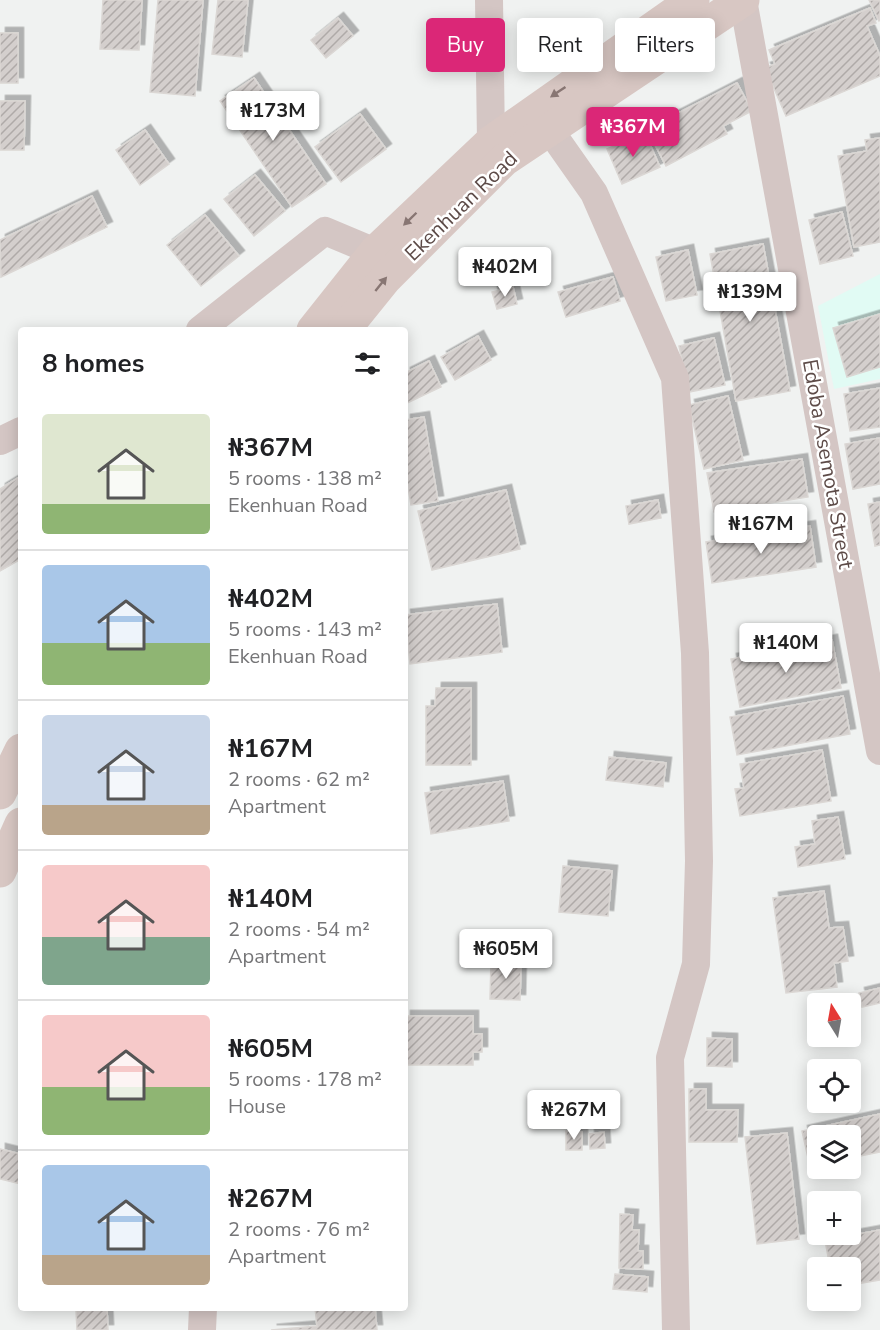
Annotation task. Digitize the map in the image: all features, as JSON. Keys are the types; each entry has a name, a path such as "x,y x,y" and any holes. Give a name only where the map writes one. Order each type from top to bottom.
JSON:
{"main road":[{"name":"Ekenhuan Road","path":"315,327 375,252 491,142 693,0"},
{"name":"Ekenhuan Road","path":"347,327 386,278 504,160 743,0"},
{"path":"0,793 18,756"},
{"path":"0,871 18,831"}],"street":[{"path":"489,0 491,142"},
{"name":"Edoba Asemota Street","path":"743,0 880,751"},
{"path":"549,129 594,193 675,378 695,653 699,861 696,964 670,1058 676,1330"},
{"path":"204,327 325,231 375,252"},
{"path":"0,441 18,432"},
{"path":"0,877 18,874"},
{"path":"202,1330 203,1311"}],"shaded area":[{"path":"880,274 880,379 834,389 818,306"}],"building":[{"path":"103,0 142,0 139,50 100,49"},
{"path":"158,0 203,0 195,96 150,92"},
{"path":"218,0 248,0 242,57 212,54"},
{"path":"869,0 880,0 879,21"},
{"path":"870,8 876,23 867,26 880,56 880,76 786,116 765,68 775,64 769,50"},
{"path":"338,18 353,36 326,58 311,40"},
{"path":"0,33 18,33 18,83 0,83"},
{"path":"254,78 326,184 292,207 220,101"},
{"path":"737,83 752,111 723,126 727,134 666,166 647,129"},
{"path":"0,101 25,101 24,150 0,150"},
{"path":"360,114 386,149 341,182 315,147"},
{"path":"145,130 169,164 140,185 116,150"},
{"path":"645,133 660,167 622,184 607,149"},
{"path":"880,138 880,242 854,247 838,156 867,151 865,140"},
{"path":"255,175 285,211 254,236 224,199"},
{"path":"92,196 107,227 1,277 0,240"},
{"path":"842,212 853,256 820,264 809,220"},
{"path":"205,215 239,256 201,286 167,245"},
{"path":"763,244 790,391 736,401 710,254"},
{"path":"688,250 697,295 666,301 656,257"},
{"path":"613,277 620,301 566,317 558,292"},
{"path":"513,287 517,304 497,309 492,292"},
{"path":"880,314 880,367 847,377 833,328"},
{"path":"478,336 491,360 455,380 441,357"},
{"path":"714,338 725,385 689,392 679,346"},
{"path":"429,361 441,387 408,403 408,372"},
{"path":"880,388 880,427 850,431 844,394"},
{"path":"728,396 743,460 704,469 689,405"},
{"path":"424,417 438,501 411,505 408,487 408,420"},
{"path":"880,438 880,484 853,489 845,444"},
{"path":"802,459 808,497 714,512 707,473"},
{"path":"18,478 18,561 0,571 0,489"},
{"path":"506,490 520,549 432,570 418,511"},
{"path":"658,500 661,518 629,524 626,506"},
{"path":"880,502 880,545 875,546 868,504"},
{"path":"810,526 816,567 712,583 706,542"},
{"path":"497,604 502,652 410,664 408,615"},
{"path":"832,640 841,688 740,707 731,659"},
{"path":"436,688 471,688 471,765 426,765 426,706 435,706"},
{"path":"843,696 850,734 737,755 730,717"},
{"path":"822,750 831,801 740,816 735,789 744,788 740,764"},
{"path":"609,757 666,763 663,787 606,780"},
{"path":"503,781 509,821 431,834 425,793"},
{"path":"838,817 845,859 798,867 795,847 815,844 812,821"},
{"path":"563,866 612,871 608,916 559,912"},
{"path":"824,891 829,928 843,927 848,961 834,963 837,987 786,993 773,898"},
{"path":"491,960 521,961 520,1000 490,999"},
{"path":"880,988 880,1003 862,1007 861,993 859,993"},
{"path":"408,1016 473,1016 473,1034 482,1034 482,1052 473,1052 473,1065 408,1065"},
{"path":"707,1038 732,1039 732,1067 707,1066"},
{"path":"689,1089 706,1089 706,1110 738,1110 737,1142 689,1142"},
{"path":"880,1114 880,1152 861,1156 861,1125 830,1125"},
{"path":"807,1130 807,1154 802,1131"},
{"path":"566,1131 582,1132 582,1150 566,1150"},
{"path":"604,1132 605,1148 590,1149 589,1134"},
{"path":"787,1133 799,1239 757,1244 745,1137"},
{"path":"0,1149 18,1153 18,1183 0,1179"},
{"path":"620,1214 633,1215 632,1230 639,1230 638,1251 643,1251 643,1269 619,1268"},
{"path":"880,1230 880,1280 861,1283 861,1257 828,1257 826,1245 861,1245 861,1233"},
{"path":"615,1274 648,1277 647,1292 613,1289"},
{"path":"76,1311 107,1311 108,1330 77,1330"},
{"path":"315,1311 375,1311 377,1330 271,1330 317,1326"}]}
